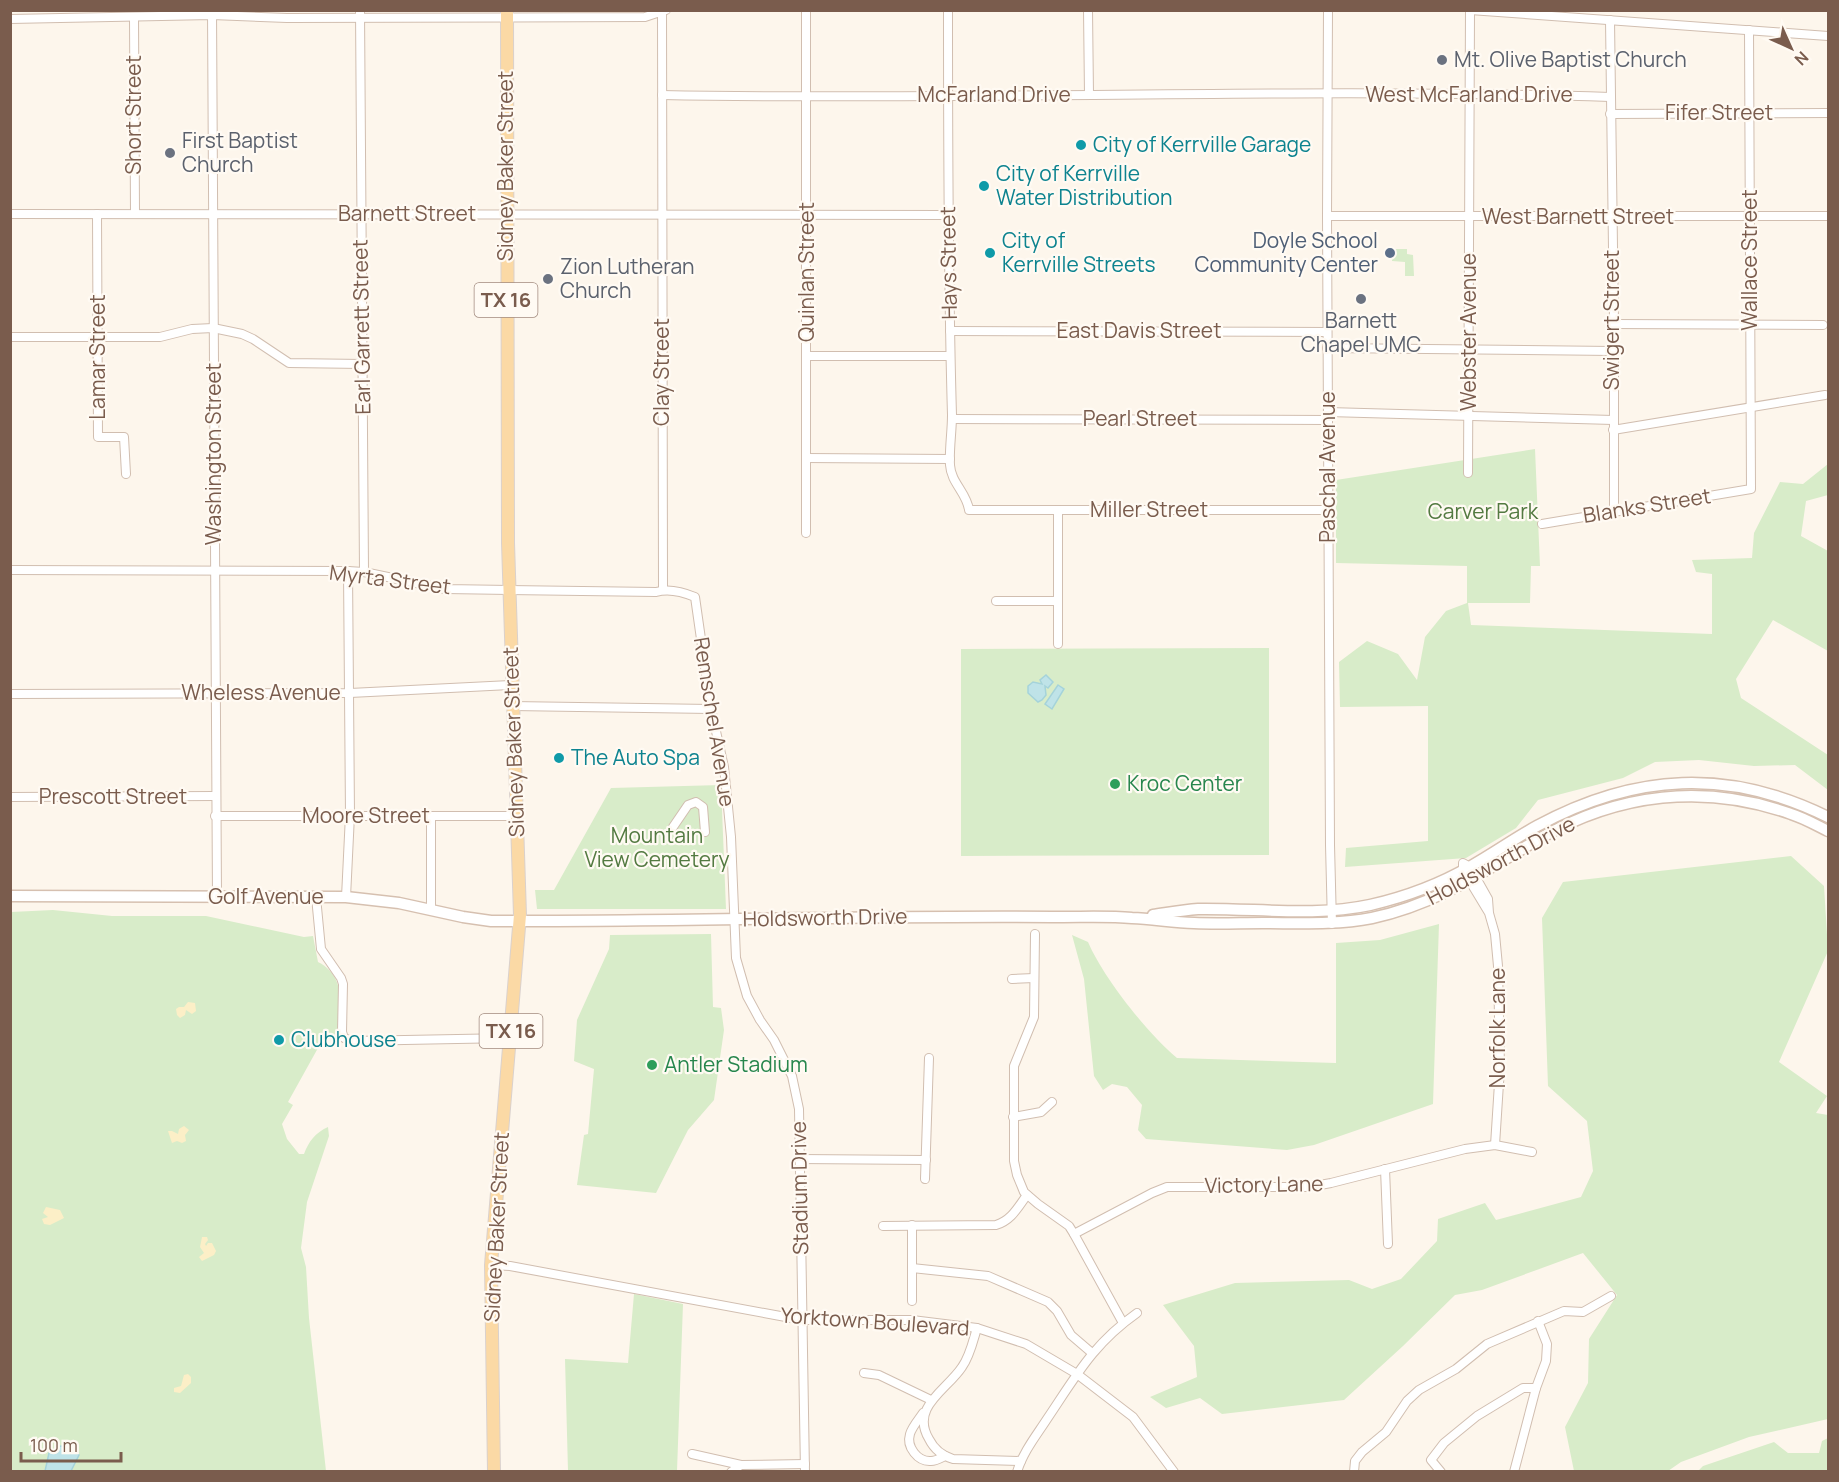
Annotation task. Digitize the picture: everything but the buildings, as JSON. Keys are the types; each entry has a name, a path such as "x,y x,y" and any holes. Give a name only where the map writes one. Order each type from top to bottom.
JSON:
{"main road":[{"name":"Sidney Baker Street","path":"494,1472 491,1264 519,921 509,590 507,14"},
{"name":"Holdsworth Drive","path":"1131,918 1195,909 1331,911 1370,905 1408,895 1466,869 1535,826 1577,805 1620,791 1671,783 1718,784 1761,791 1799,803 1828,818"},
{"name":"Holdsworth Drive","path":"519,921 734,920 952,915 1131,918 1193,923 1332,924 1372,918 1416,906 1472,879 1542,837 1582,817 1623,803 1671,796 1717,796 1758,803 1794,815 1828,831"},
{"name":"Golf Avenue","path":"10,896 346,897 399,903 491,921 519,921"}],"street":[{"name":"Quinlan Street","path":"806,10 806,533"},
{"name":"Hays Street","path":"948,10 948,215 952,419 950,459 952,477 965,494 969,510"},
{"path":"1088,10 1089,94"},
{"name":"Paschal Avenue","path":"1328,10 1327,348 1332,924"},
{"path":"1470,11 1828,36"},
{"name":"Webster Avenue","path":"1468,473 1470,11"},
{"path":"10,19 99,13 134,17 212,13 645,17 663,12"},
{"name":"Clay Street","path":"663,12 661,214 663,590"},
{"name":"Washington Street","path":"212,13 217,897"},
{"name":"Earl Garrett Street","path":"360,14 364,572"},
{"name":"Short Street","path":"134,17 135,214"},
{"name":"Swigert Street","path":"1610,20 1614,511"},
{"name":"Wallace Street","path":"1749,30 1752,489"},
{"name":"West McFarland Drive","path":"1327,95 1469,93 1610,97"},
{"name":"McFarland Drive","path":"662,95 1327,95"},
{"name":"Fifer Street","path":"1610,114 1828,113"},
{"name":"Barnett Street","path":"10,214 948,215"},
{"name":"Lamar Street","path":"97,214 98,437 124,437 126,474"},
{"name":"West Barnett Street","path":"1327,216 1469,218 1828,216"},
{"path":"1614,324 1823,325"},
{"path":"10,337 160,337 192,329 213,328 242,334 253,339 289,363 363,364"},
{"name":"East Davis Street","path":"950,331 1327,332"},
{"path":"1327,348 1613,351"},
{"path":"807,356 950,356"},
{"path":"1613,430 1825,395"},
{"name":"Pearl Street","path":"952,419 1469,416 1613,420"},
{"path":"806,458 950,459"},
{"name":"Blanks Street","path":"1542,524 1752,489"},
{"name":"Miller Street","path":"969,510 1328,510"},
{"path":"1058,510 1058,644"},
{"name":"Myrta Street","path":"10,570 348,571 364,572 445,589 656,592 663,590 684,592 695,597"},
{"path":"346,897 350,815 348,571"},
{"name":"Remschel Avenue","path":"695,597 711,709 724,767 731,837 734,920"},
{"path":"996,601 1058,601"},
{"name":"Wheless Avenue","path":"10,694 350,693 511,685"},
{"path":"512,706 711,709"},
{"name":"Prescott Street","path":"10,797 215,796"},
{"path":"673,827 688,805 696,802 704,807 705,832"},
{"name":"Moore Street","path":"215,816 517,816"},
{"path":"431,816 431,909"},
{"name":"Norfolk Lane","path":"1466,869 1488,899 1495,934 1498,966 1500,1068 1496,1145"},
{"path":"316,897 321,949 341,978 344,1038 352,1041 511,1038"},
{"name":"Stadium Drive","path":"734,920 736,958 747,996 774,1040 792,1076 799,1109 805,1468"},
{"path":"1035,934 1034,1017 1014,1066 1014,1161 1017,1175 1027,1195 1068,1226 1074,1234 1123,1323"},
{"path":"1012,979 1034,978"},
{"path":"925,1179 929,1058"},
{"path":"1013,1117 1041,1112 1052,1102"},
{"name":"Victory Lane","path":"1074,1234 1152,1192 1167,1187 1309,1187 1465,1149 1496,1145 1532,1152"},
{"path":"799,1159 926,1160"},
{"path":"1385,1169 1388,1244"},
{"path":"883,1226 996,1225 1011,1217 1027,1195"},
{"path":"912,1226 912,1301"},
{"name":"Yorktown Boulevard","path":"491,1264 802,1320 912,1320 977,1328 1026,1344 1077,1374 1133,1417 1174,1472"},
{"path":"912,1268 988,1276 1048,1302 1057,1311 1071,1335 1092,1353"},
{"path":"1354,1472 1355,1461 1362,1452 1386,1432 1407,1401 1419,1390 1456,1369 1487,1344 1564,1311 1583,1312 1611,1296"},
{"path":"1017,1472 1021,1461 1092,1353 1123,1323 1137,1313"},
{"path":"1514,1472 1536,1388 1546,1361 1547,1344 1538,1321"},
{"path":"945,1456 930,1462 924,1460 914,1453 910,1445 909,1434 931,1400 956,1376 964,1364 977,1328"},
{"path":"864,1373 879,1375 931,1400"},
{"path":"1441,1472 1431,1460 1444,1443 1477,1416 1523,1388 1536,1388"},
{"path":"925,1411 925,1430 930,1441 945,1456 962,1461 1021,1461"},
{"path":"692,1454 741,1465 805,1468"},
{"path":"731,1472 741,1465"}],"green space":[{"path":"1392,249 1407,249 1407,254 1413,255 1414,276 1405,276 1405,262 1392,261"},
{"name":"Carver Park","path":"1535,449 1540,566 1531,566 1530,603 1468,603 1471,625 1712,634 1712,574 1696,572 1692,560 1752,558 1754,533 1780,482 1803,484 1828,464 1828,495 1806,501 1801,536 1828,551 1828,651 1773,620 1736,679 1741,698 1828,755 1828,790 1795,765 1754,766 1699,760 1655,762 1623,778 1538,800 1516,828 1466,858 1345,867 1346,848 1428,841 1428,706 1340,707 1339,662 1367,641 1398,654 1417,680 1425,637 1446,611 1467,603 1467,566 1336,563 1336,480"},
{"name":"Kroc Center","path":"1269,648 1269,855 961,856 961,649"},
{"name":"Mountain View Cemetery","path":"721,785 726,909 537,909 535,890 554,890 611,788"},
{"path":"1791,856 1824,886 1828,951 1779,1062 1827,1096 1816,1113 1828,1115 1828,1419 1749,1437 1681,1462 1668,1471 1574,1471 1565,1427 1588,1383 1589,1339 1617,1295 1583,1253 1482,1290 1455,1295 1344,1400 1222,1414 1200,1398 1166,1408 1150,1397 1197,1377 1194,1346 1163,1305 1235,1283 1349,1280 1372,1289 1401,1279 1437,1241 1438,1219 1485,1203 1496,1220 1581,1197 1593,1171 1587,1121 1548,1086 1542,918 1563,882"},
{"path":"53,910 112,916 206,916 304,937 313,936 318,962 328,968 334,976 340,994 339,1037 323,1039 288,1102 293,1105 282,1124 287,1139 299,1154 304,1154 313,1138 328,1127 329,1136 307,1202 301,1248 306,1267 309,1318 326,1471 11,1471 11,912"},
{"path":"1439,924 1433,1104 1314,1145 1287,1150 1146,1139 1138,1130 1142,1105 1127,1087 1112,1084 1103,1090 1094,1076 1084,979 1072,935 1088,942 1104,971 1127,1004 1177,1058 1336,1063 1336,943 1380,940"},
{"name":"Antler Stadium","path":"711,934 713,1007 721,1008 724,1030 714,1100 688,1130 656,1193 577,1185 584,1135 588,1134 594,1069 574,1061 577,1020 609,949 610,935"},
{"path":"634,1294 683,1304 677,1471 568,1471 565,1359 628,1363"},
{"path":"1828,1438 1828,1471 1698,1471 1703,1466 1774,1442 1788,1453 1819,1453 1822,1441"}],"sand":[{"path":"188,1002 195,1003 196,1011 192,1014 186,1010 185,1015 180,1018 176,1009 184,1007"},
{"path":"184,1126 189,1130 185,1135 186,1141 172,1143 168,1131 178,1134 179,1129"},
{"path":"46,1207 60,1210 64,1218 50,1225 44,1224 42,1219 48,1217 43,1213"},
{"path":"202,1237 207,1237 206,1246 212,1243 216,1251 214,1255 202,1261 199,1257 204,1253 200,1247"},
{"path":"188,1374 191,1377 191,1383 180,1393 174,1392 174,1388 181,1386 184,1375"}],"water":[{"path":"1046,675 1053,682 1048,688 1045,686 1046,695 1038,702 1028,693 1028,686 1033,682 1042,684 1040,680"},
{"path":"1058,685 1064,689 1052,709 1045,704"},
{"path":"59,1446 74,1447 79,1455 71,1471 45,1471 49,1453"}],"place":[{"name":"Mt. Olive Baptist Church","path":"1442,60"},
{"name":"City of Kerrville Garage","path":"1081,145"},
{"name":"First Baptist Church","path":"170,153"},
{"name":"City of Kerrville Water Distribution","path":"984,186"},
{"name":"City of Kerrville Streets","path":"990,253"},
{"name":"Doyle School Community Center","path":"1390,253"},
{"name":"Zion Lutheran Church","path":"548,279"},
{"name":"Barnett Chapel UMC","path":"1361,299"},
{"name":"The Auto Spa","path":"559,758"},
{"name":"Kroc Center","path":"1115,784"},
{"name":"Clubhouse","path":"279,1040"},
{"name":"Antler Stadium","path":"652,1065"}]}
